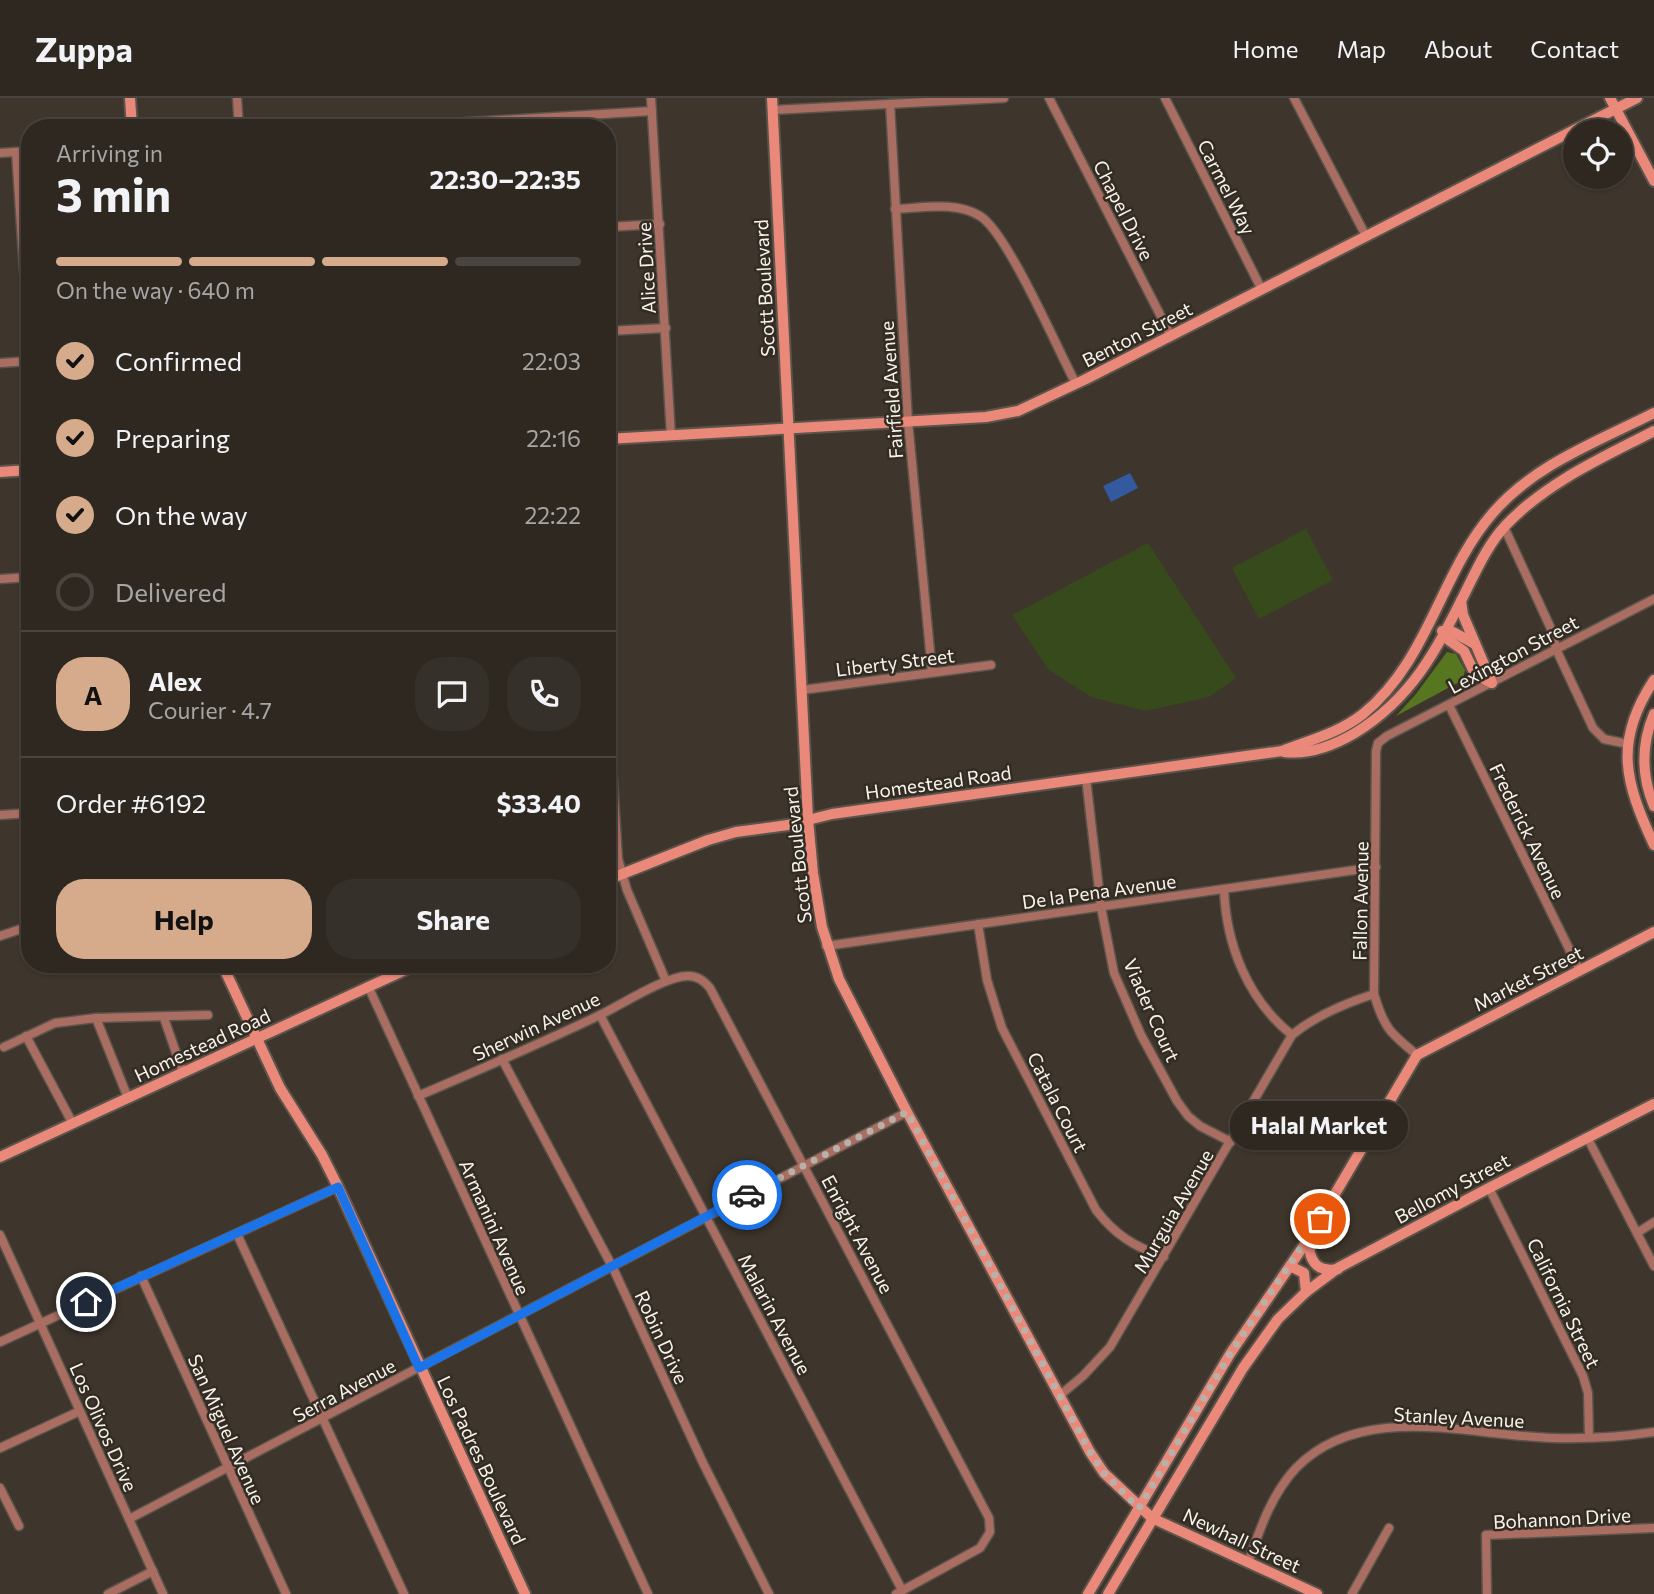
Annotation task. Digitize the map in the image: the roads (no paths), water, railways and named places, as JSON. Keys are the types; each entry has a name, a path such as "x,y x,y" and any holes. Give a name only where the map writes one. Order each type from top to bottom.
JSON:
{"main road":[{"path":"131,98 132,119"},
{"name":"Benton Street","path":"616,439 1001,415 1018,411 1262,290 1613,103 1637,98"},
{"path":"1613,103 1654,181"},
{"name":"Scott Boulevard","path":"772,104 808,819 814,884 826,946 839,979 907,1112 1059,1396 1104,1473 1152,1518"},
{"name":"Homestead Road","path":"616,876 708,840 832,814 1282,751 1335,732 1362,715 1390,689 1410,660 1478,532 1512,494 1554,465 1654,413"},
{"name":"Homestead Road","path":"1282,751 1300,754 1321,748 1346,738 1379,717 1401,698 1423,671 1480,563 1504,527 1529,502 1546,490 1654,431"},
{"path":"0,472 21,471"},
{"path":"1461,601 1462,615 1492,683"},
{"path":"1430,624 1445,633 1453,632 1475,645"},
{"path":"1445,633 1447,639 1464,651 1475,674 1492,683"},
{"path":"1654,680 1639,706 1628,744 1628,779 1654,845"},
{"path":"1654,714 1644,746 1643,760 1646,783 1654,806"},
{"path":"1646,783 1654,771"},
{"name":"Market Street","path":"1417,1055 1654,932"},
{"name":"Los Padres Boulevard","path":"226,973 280,1088 322,1155 338,1187 525,1594"},
{"name":"Homestead Road","path":"0,1157 398,973"},
{"path":"1088,1594 1230,1354 1309,1238 1417,1055"},
{"name":"Bellomy Street","path":"1108,1594 1243,1368 1278,1319 1306,1292 1338,1268 1654,1104"},
{"path":"1309,1238 1309,1255 1315,1265 1329,1270 1338,1268"},
{"path":"1290,1266 1304,1273 1306,1292"},
{"name":"Newhall Street","path":"1152,1518 1317,1594"}],"street":[{"path":"237,98 238,119"},
{"name":"Alice Drive","path":"651,98 671,436"},
{"path":"772,104 890,104 1004,98"},
{"name":"Chapel Drive","path":"1049,98 1171,336"},
{"name":"Carmel Way","path":"1165,98 1262,290"},
{"path":"1308,98 1295,101 1366,236"},
{"name":"Fairfield Avenue","path":"890,104 908,421 932,673"},
{"path":"519,119 652,111"},
{"path":"16,152 21,226"},
{"path":"0,153 21,152"},
{"path":"895,209 956,207 980,215 992,225 1006,247 1076,384"},
{"path":"616,226 660,224"},
{"path":"616,331 666,328"},
{"path":"0,363 21,361"},
{"path":"1504,527 1553,633 1556,649 1596,733 1604,738 1628,744"},
{"path":"0,579 21,578"},
{"name":"Lexington Street","path":"1387,736 1654,599"},
{"name":"Liberty Street","path":"802,690 991,666"},
{"name":"Frederick Avenue","path":"1449,705 1580,971"},
{"name":"Fallon Avenue","path":"1387,736 1378,743 1376,751 1374,994 1390,1032 1417,1055"},
{"name":"Viader Court","path":"1086,778 1101,907 1114,973 1141,1035 1188,1116 1200,1126 1231,1142"},
{"path":"0,815 21,814"},
{"path":"616,829 622,873 666,981"},
{"name":"De la Pena Avenue","path":"826,946 1376,867"},
{"path":"1224,889 1225,914 1233,947 1257,999 1274,1021 1292,1035"},
{"name":"Catala Court","path":"978,924 987,981 1002,1028 1096,1210 1121,1237 1164,1257"},
{"path":"0,936 21,929"},
{"name":"Enright Avenue","path":"666,981 688,976 698,978 710,988 989,1518 990,1532 980,1548 899,1592"},
{"name":"Sherwin Avenue","path":"418,1096 600,1015 666,981"},
{"name":"Armanini Avenue","path":"368,986 648,1594"},
{"name":"Murguia Avenue","path":"1059,1396 1083,1376 1110,1347 1292,1035 1305,1025 1374,994"},
{"path":"4,1047 55,1023 96,1018 208,1015"},
{"name":"Malarin Avenue","path":"600,1015 899,1592"},
{"path":"96,1018 128,1098"},
{"path":"164,1018 183,1073"},
{"path":"26,1036 73,1124"},
{"name":"Robin Drive","path":"502,1059 613,1268 703,1463 769,1594"},
{"name":"Serra Avenue","path":"129,1519 907,1112"},
{"path":"1587,1137 1654,1266"},
{"path":"0,1342 338,1187"},
{"name":"California Street","path":"1489,1188 1583,1376 1588,1393 1589,1437"},
{"path":"1637,1233 1654,1222"},
{"path":"237,1234 404,1594"},
{"name":"Los Olivos Drive","path":"1,1238 163,1594"},
{"name":"San Miguel Avenue","path":"141,1276 286,1594"},
{"path":"0,1448 80,1411"},
{"name":"Stanley Avenue","path":"1248,1563 1267,1510 1297,1467 1322,1448 1345,1437 1378,1428 1554,1438 1654,1432"},
{"path":"0,1488 19,1526"},
{"path":"1352,1594 1389,1528"},
{"name":"Bohannon Drive","path":"1487,1594 1486,1535 1654,1528"},
{"path":"108,1594 153,1571"}],"water":[{"path":"1130,473 1138,488 1111,502 1103,486"}],"place":[{"name":"Halal Market","path":"1320,1219"}]}
